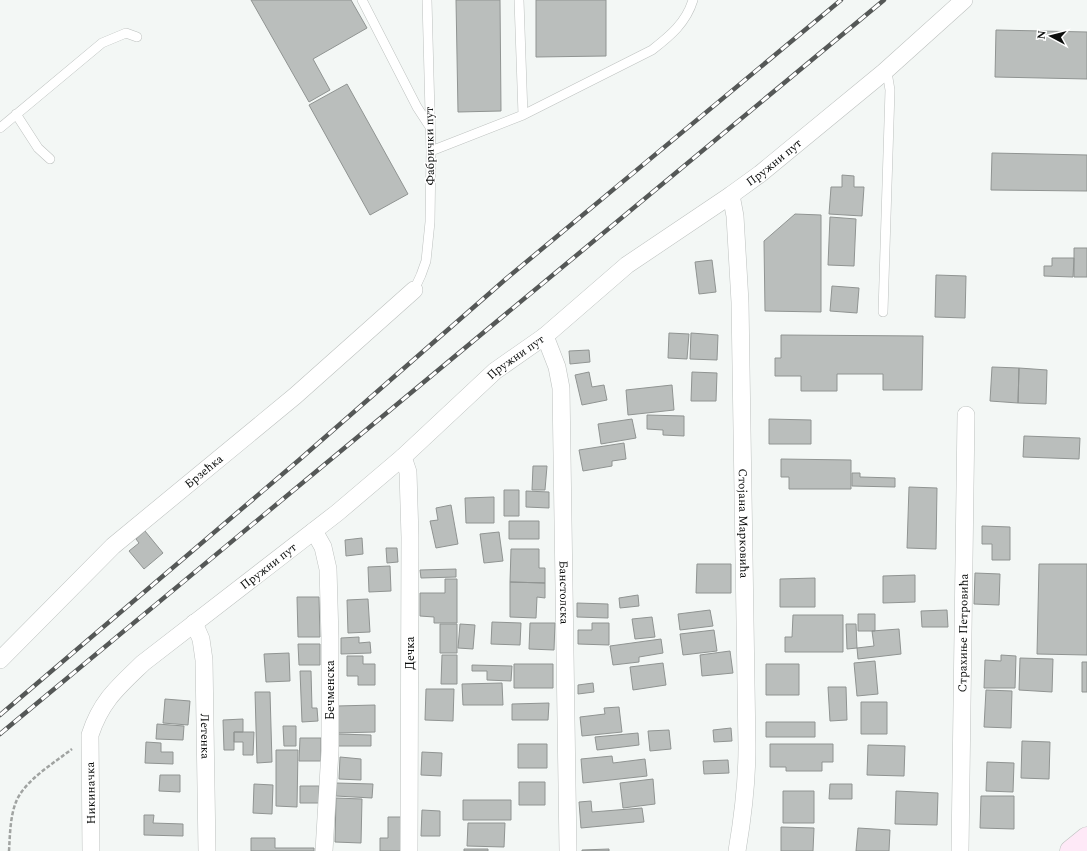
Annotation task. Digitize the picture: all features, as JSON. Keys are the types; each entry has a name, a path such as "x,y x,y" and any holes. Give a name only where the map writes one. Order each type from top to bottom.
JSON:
{"street":[{"name":"Пружни пут","path":"90,735 101,709 114,691 143,663 337,513 403,457 495,372 544,336 627,265 731,196 760,174 884,72 964,0"},
{"name":"Стојана Марковића","path":"731,196 735,216 740,302 747,747 747,771 737,851"},
{"name":"Брзећка","path":"0,660 113,546 296,396 414,290"},
{"name":"Банстолска","path":"544,336 557,367 560,388 568,851"},
{"name":"Страхиње Петровића","path":"960,851 966,416"},
{"name":"Дечка","path":"403,457 408,472 410,536 409,851"},
{"name":"Бечменска","path":"314,531 323,547 328,569 330,638 330,752 324,851"},
{"name":"Летенка","path":"194,623 201,639 204,660 207,851"},
{"name":"Никиначка","path":"90,735 91,851"},
{"path":"1071,851 1087,838"}],"lane":[{"path":"362,0 417,107 430,127"},
{"name":"Фабрички пут","path":"414,290 424,268 430,222 431,151 426,0"},
{"path":"519,0 523,115"},
{"path":"431,151 523,115 652,50 664,41 684,21 693,0"},
{"path":"0,128 102,43 126,33 137,37"},
{"path":"883,312 890,90 888,78 884,72"},
{"path":"16,114 38,148 50,159"}],"path":[{"path":"9,851 11,821 19,795 34,778 90,735"}],"building":[{"path":"251,0 351,0 367,28 313,59 330,90 309,102"},
{"path":"456,0 500,0 501,111 458,112"},
{"path":"536,0 606,0 606,56 536,57"},
{"path":"996,30 1087,32 1087,79 995,77"},
{"path":"347,84 408,194 370,215 309,105"},
{"path":"992,153 1087,155 1087,191 991,190"},
{"path":"842,175 854,176 854,187 864,187 862,216 829,214 831,187 842,187"},
{"path":"795,214 821,215 821,312 765,311 764,241"},
{"path":"830,217 856,219 854,266 828,265"},
{"path":"1074,248 1087,248 1087,277 1074,277"},
{"path":"1052,258 1074,258 1073,277 1044,276 1044,266 1052,266"},
{"path":"712,260 716,292 699,294 695,262"},
{"path":"936,275 966,276 965,318 935,317"},
{"path":"832,286 859,288 857,313 830,311"},
{"path":"669,333 689,334 687,359 668,358"},
{"path":"691,333 718,335 717,360 690,359"},
{"path":"781,335 923,336 922,390 883,390 883,374 837,374 837,391 801,391 801,376 775,376 775,358 781,358"},
{"path":"589,350 590,362 570,364 569,351"},
{"path":"992,367 1019,368 1018,403 990,401"},
{"path":"1019,368 1047,370 1046,404 1018,403"},
{"path":"589,372 592,387 604,385 607,400 582,405 575,375"},
{"path":"692,372 717,373 716,401 691,401"},
{"path":"672,385 674,410 628,415 626,390"},
{"path":"647,415 684,416 684,436 663,435 663,430 647,429"},
{"path":"632,419 636,438 601,444 598,424"},
{"path":"769,419 811,420 811,444 769,444"},
{"path":"1024,436 1080,438 1079,459 1023,457"},
{"path":"624,443 626,459 612,461 612,466 583,471 579,450"},
{"path":"781,459 851,460 851,489 789,489 789,477 781,477"},
{"path":"533,466 547,466 545,490 532,490"},
{"path":"852,473 860,473 860,477 895,478 895,487 852,486"},
{"path":"909,487 937,488 936,549 907,548"},
{"path":"504,490 519,490 519,516 504,516"},
{"path":"526,491 549,492 549,508 526,507"},
{"path":"494,497 494,523 466,523 465,498"},
{"path":"451,505 458,544 436,548 430,521 438,520 436,508"},
{"path":"509,521 539,521 539,539 509,539"},
{"path":"982,526 1010,527 1010,560 992,560 992,544 982,544"},
{"path":"145,531 163,553 144,569 129,551 139,543 136,539"},
{"path":"499,532 503,561 484,563 480,534"},
{"path":"362,538 363,554 346,556 345,540"},
{"path":"386,548 397,548 398,562 387,563"},
{"path":"511,549 539,549 539,568 545,568 545,583 510,582"},
{"path":"697,564 731,564 731,593 696,593"},
{"path":"1039,564 1087,564 1087,655 1037,654"},
{"path":"390,566 391,591 369,592 368,567"},
{"path":"456,569 456,577 421,578 420,570"},
{"path":"975,573 1000,574 999,605 974,604"},
{"path":"915,575 915,602 883,603 883,576"},
{"path":"815,578 815,607 780,607 780,579"},
{"path":"445,579 457,579 457,623 434,623 434,617 420,616 420,593 445,593"},
{"path":"510,582 545,583 545,598 537,597 536,618 510,617"},
{"path":"638,595 639,606 620,608 619,598"},
{"path":"297,597 319,597 320,637 298,637"},
{"path":"368,599 370,632 348,633 347,600"},
{"path":"577,603 608,604 608,618 577,617"},
{"path":"710,610 713,626 680,630 678,614"},
{"path":"947,610 948,627 922,627 921,611"},
{"path":"858,614 875,614 875,631 858,631"},
{"path":"793,615 843,615 843,652 785,652 785,637 792,637"},
{"path":"652,617 655,637 635,639 632,619"},
{"path":"492,622 521,623 520,645 491,644"},
{"path":"530,623 555,623 554,650 529,649"},
{"path":"592,623 609,623 609,645 578,644 578,630 592,630"},
{"path":"440,624 457,624 457,653 440,653"},
{"path":"460,624 475,625 473,649 458,648"},
{"path":"846,624 856,624 857,648 847,649"},
{"path":"899,629 901,654 858,659 857,648 874,646 872,631"},
{"path":"714,630 717,651 683,655 680,634"},
{"path":"359,637 359,643 370,642 371,653 341,654 341,638"},
{"path":"661,639 663,653 639,657 639,662 613,665 610,646"},
{"path":"298,644 320,644 320,665 299,665"},
{"path":"730,651 733,673 702,676 700,655"},
{"path":"289,653 290,681 266,682 264,654"},
{"path":"442,655 457,655 457,684 441,684"},
{"path":"1001,655 1016,656 1015,688 984,688 985,660 1001,661"},
{"path":"347,656 363,656 363,664 375,664 375,685 358,685 358,676 347,676"},
{"path":"1020,658 1053,659 1052,692 1019,690"},
{"path":"875,661 878,694 857,696 854,663"},
{"path":"1082,662 1087,662 1087,692 1082,692"},
{"path":"663,663 666,685 633,690 630,667"},
{"path":"514,664 553,664 553,688 514,688"},
{"path":"766,664 799,664 799,695 766,695"},
{"path":"472,665 512,666 511,681 487,680 487,671 472,671"},
{"path":"300,671 311,671 312,708 317,708 318,721 302,722"},
{"path":"502,683 503,705 463,705 462,684"},
{"path":"593,683 594,692 578,694 578,685"},
{"path":"828,687 846,687 847,720 830,721"},
{"path":"426,689 454,689 453,721 425,720"},
{"path":"986,690 1012,691 1011,728 984,727"},
{"path":"255,692 270,692 272,762 257,763"},
{"path":"165,699 190,701 188,725 163,723"},
{"path":"861,702 887,702 887,734 861,734"},
{"path":"549,703 548,720 512,720 512,704"},
{"path":"375,705 375,732 337,733 337,706"},
{"path":"619,707 622,732 582,736 580,717 605,714 604,708"},
{"path":"243,719 243,732 234,732 234,750 224,750 223,720"},
{"path":"766,722 815,722 815,737 766,737"},
{"path":"157,724 184,726 183,740 156,739"},
{"path":"283,726 296,726 296,746 284,746"},
{"path":"731,728 732,741 714,742 713,730"},
{"path":"669,730 671,749 650,751 648,731"},
{"path":"234,732 254,732 253,755 243,755 243,742 234,742"},
{"path":"638,733 639,745 597,750 595,737"},
{"path":"338,734 371,735 371,746 337,746"},
{"path":"300,738 321,738 321,761 299,761"},
{"path":"1022,741 1050,742 1049,779 1021,778"},
{"path":"146,742 161,743 161,752 173,752 173,764 145,763"},
{"path":"518,744 547,744 547,768 518,768"},
{"path":"770,744 833,744 833,762 822,762 822,771 786,771 786,767 770,767"},
{"path":"868,745 905,746 904,776 867,775"},
{"path":"276,750 298,750 297,807 276,806"},
{"path":"422,752 442,753 441,776 421,775"},
{"path":"612,756 613,763 645,759 647,776 583,783 581,759"},
{"path":"340,757 361,759 361,780 339,779"},
{"path":"728,760 729,773 704,774 703,761"},
{"path":"987,762 1014,763 1013,792 986,791"},
{"path":"160,775 180,775 180,792 159,791"},
{"path":"653,779 655,804 623,808 620,783"},
{"path":"519,782 545,782 545,805 519,805"},
{"path":"336,783 373,784 372,798 336,796"},
{"path":"254,784 273,785 272,814 253,813"},
{"path":"830,784 852,784 852,799 829,799"},
{"path":"300,786 319,786 319,803 300,803"},
{"path":"783,791 814,791 814,823 783,823"},
{"path":"896,791 938,793 937,825 895,824"},
{"path":"981,796 1014,796 1014,829 980,828"},
{"path":"336,798 362,799 361,843 335,842"},
{"path":"463,800 511,800 511,820 463,820"},
{"path":"591,801 592,812 642,808 644,822 581,828 579,802"},
{"path":"422,810 440,811 440,836 421,836"},
{"path":"144,815 154,815 153,823 183,824 183,836 144,835"},
{"path":"388,817 404,817 403,851 380,851 380,838 388,838"},
{"path":"468,823 505,823 504,847 467,846"},
{"path":"781,827 814,828 813,851 781,851"},
{"path":"858,828 890,830 889,851 856,851"},
{"path":"251,838 275,838 275,848 314,848 314,851 251,851"},
{"path":"464,849 488,849 488,851 464,851"},
{"path":"609,849 609,851 582,851 582,850"}],"railway":[{"path":"0,715 299,460 507,278 841,0"},
{"path":"0,734 884,0"}]}
